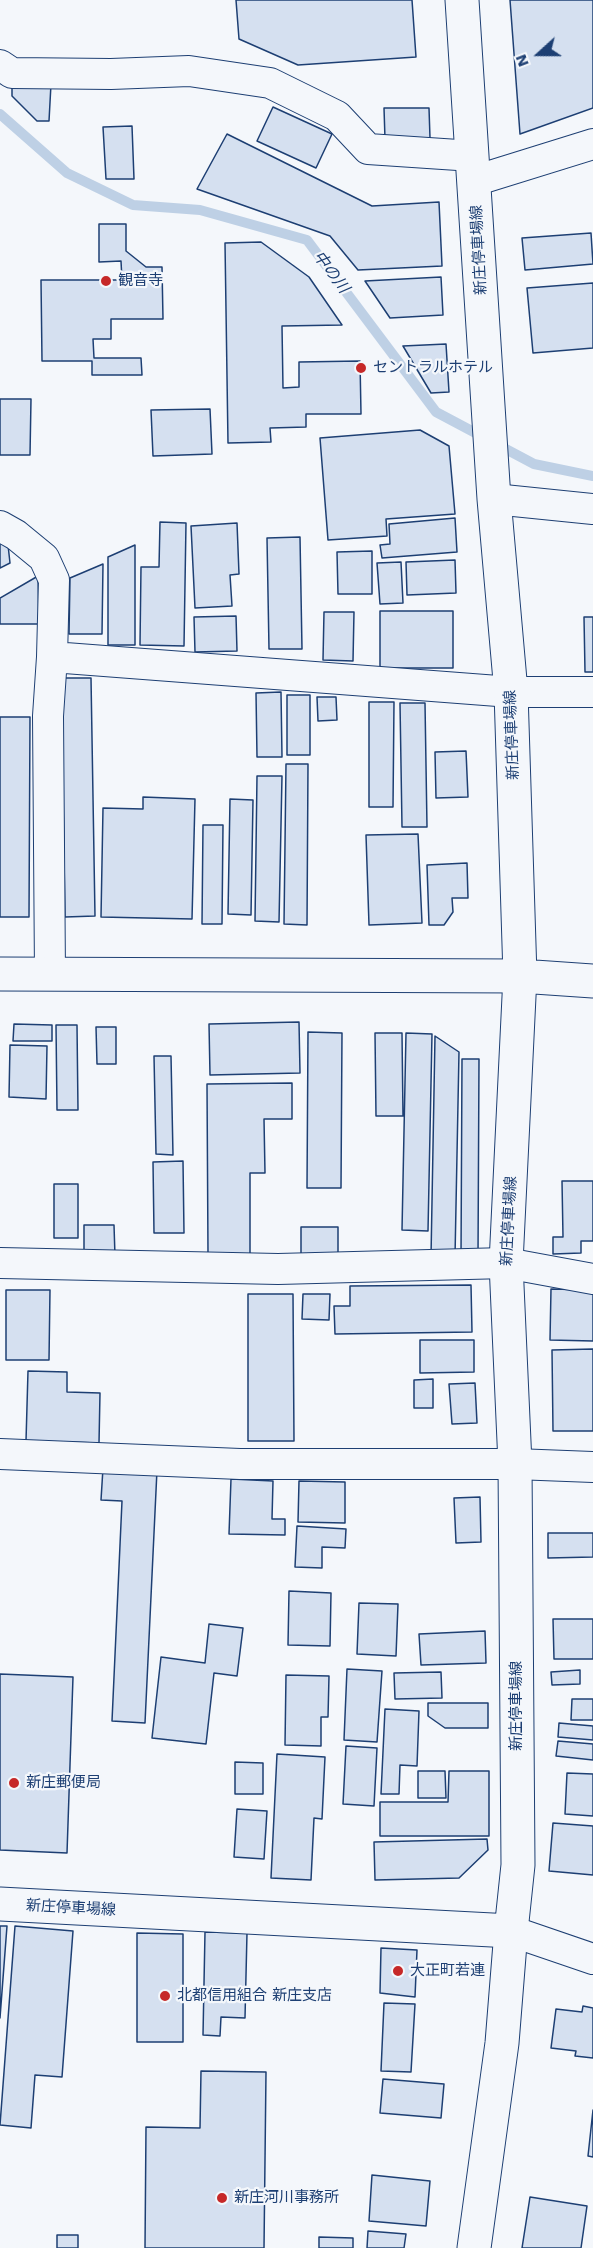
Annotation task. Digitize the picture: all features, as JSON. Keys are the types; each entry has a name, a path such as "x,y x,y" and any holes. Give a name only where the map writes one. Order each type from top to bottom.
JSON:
{"main road":[{"name":"新庄停車場線","path":"0,1904 511,1931 518,1865 515,1464 506,1263 520,976 511,692 494,499 462,0"},
{"path":"0,974 520,976 593,981"},
{"path":"474,2248 502,2043 511,1931"}],"street":[{"path":"0,65 12,73 111,74 189,71 270,83 337,116 368,149 473,168 593,144"},
{"path":"494,499 593,509"},
{"path":"0,526 16,535 44,558 54,580 48,716 50,975"},
{"path":"52,657 511,692 593,692"},
{"path":"0,1263 278,1269 506,1263 593,1279"},
{"path":"0,1454 240,1464 515,1464 593,1467"},
{"path":"511,1931 593,1959"}],"building":[{"path":"236,0 412,0 416,57 298,65 239,39"},
{"path":"510,0 593,0 593,108 520,134"},
{"path":"12,82 51,84 49,121 37,121 12,96"},
{"path":"273,107 332,134 316,168 257,141"},
{"path":"384,108 429,108 430,138 385,139"},
{"path":"132,126 134,179 106,179 103,127"},
{"path":"227,134 372,206 439,202 442,266 358,270 330,236 197,189"},
{"path":"99,224 126,224 126,251 146,267 162,267 163,319 111,319 111,339 93,339 94,358 141,358 142,375 92,375 92,361 42,361 41,280 122,280 121,261 99,262"},
{"path":"591,233 593,264 525,270 522,238"},
{"path":"261,242 309,277 342,325 282,326 283,388 299,387 299,362 360,361 361,414 306,414 306,427 270,428 271,442 228,443 225,243"},
{"path":"441,277 443,315 390,318 365,281"},
{"path":"593,283 593,348 533,353 527,288"},
{"path":"446,344 449,392 431,393 403,346"},
{"path":"0,399 31,399 30,455 0,455"},
{"path":"210,409 212,454 153,456 151,410"},
{"path":"420,430 449,446 455,514 386,519 387,536 328,540 320,438"},
{"path":"455,518 457,552 382,558 380,545 390,544 389,524"},
{"path":"160,522 186,523 184,646 140,645 141,567 159,567"},
{"path":"237,523 239,574 230,575 232,606 195,608 191,526"},
{"path":"300,537 302,649 269,649 267,538"},
{"path":"0,541 8,545 10,563 0,568"},
{"path":"135,545 135,645 108,645 108,557"},
{"path":"372,551 372,594 338,594 337,552"},
{"path":"455,560 456,593 407,595 406,562"},
{"path":"401,562 403,603 380,604 377,563"},
{"path":"103,564 102,634 69,634 70,578"},
{"path":"38,576 39,624 0,624 0,598"},
{"path":"380,611 453,611 453,668 380,668"},
{"path":"324,612 354,612 353,661 323,660"},
{"path":"236,616 237,651 195,652 194,617"},
{"path":"584,617 593,617 593,672 585,672"},
{"path":"61,678 91,678 95,916 65,917"},
{"path":"281,692 282,757 257,757 256,693"},
{"path":"287,695 310,695 310,755 287,755"},
{"path":"317,697 336,697 337,720 318,721"},
{"path":"369,702 394,702 393,807 369,807"},
{"path":"400,703 425,703 427,827 402,827"},
{"path":"0,717 30,717 29,917 0,917"},
{"path":"466,751 468,797 436,798 435,752"},
{"path":"286,764 308,764 307,925 284,924"},
{"path":"257,776 282,776 279,922 255,921"},
{"path":"143,797 195,799 192,919 101,917 103,808 143,809"},
{"path":"230,799 253,800 251,915 228,914"},
{"path":"203,825 223,825 222,924 202,924"},
{"path":"418,834 422,923 369,925 366,835"},
{"path":"467,863 468,898 452,898 453,912 444,925 429,925 427,865"},
{"path":"299,1022 300,1073 210,1075 209,1024"},
{"path":"14,1024 52,1025 52,1041 13,1041"},
{"path":"56,1025 77,1025 78,1110 57,1110"},
{"path":"96,1027 116,1027 116,1064 97,1064"},
{"path":"308,1032 342,1033 341,1188 307,1188"},
{"path":"375,1033 402,1033 403,1116 376,1116"},
{"path":"406,1033 432,1034 428,1231 402,1230"},
{"path":"435,1036 459,1052 455,1257 431,1257"},
{"path":"10,1045 47,1046 46,1099 9,1097"},
{"path":"154,1056 171,1056 173,1155 156,1154"},
{"path":"462,1059 479,1059 478,1257 461,1257"},
{"path":"292,1083 292,1119 264,1119 265,1173 250,1173 250,1254 208,1254 207,1084"},
{"path":"183,1161 184,1233 154,1233 153,1162"},
{"path":"562,1181 593,1181 593,1241 581,1241 581,1253 553,1254 553,1237 563,1237"},
{"path":"54,1184 78,1184 78,1238 54,1238"},
{"path":"84,1225 114,1225 115,1256 84,1256"},
{"path":"301,1227 338,1227 338,1254 301,1254"},
{"path":"471,1285 472,1332 335,1334 334,1306 350,1306 350,1286"},
{"path":"551,1289 593,1290 593,1341 550,1340"},
{"path":"6,1290 50,1290 49,1360 6,1360"},
{"path":"248,1294 293,1294 294,1441 248,1441"},
{"path":"303,1294 330,1294 329,1320 302,1319"},
{"path":"420,1340 474,1340 474,1372 420,1373"},
{"path":"593,1349 593,1431 553,1431 552,1350"},
{"path":"28,1371 67,1372 67,1392 100,1393 99,1443 26,1441"},
{"path":"433,1379 433,1408 414,1408 414,1380"},
{"path":"475,1383 477,1423 452,1424 449,1384"},
{"path":"103,1468 157,1470 145,1723 112,1721 122,1501 101,1500"},
{"path":"231,1479 273,1481 272,1519 285,1519 285,1535 229,1534"},
{"path":"299,1481 345,1482 345,1523 298,1522"},
{"path":"480,1497 481,1542 456,1543 454,1498"},
{"path":"297,1526 346,1529 345,1548 322,1547 322,1568 295,1567"},
{"path":"548,1533 593,1533 593,1557 548,1558"},
{"path":"289,1591 331,1593 330,1646 288,1645"},
{"path":"359,1603 398,1604 396,1656 357,1654"},
{"path":"553,1619 593,1619 593,1659 554,1659"},
{"path":"209,1624 243,1628 237,1676 214,1673 206,1744 152,1738 161,1657 205,1663"},
{"path":"485,1631 486,1663 421,1665 419,1634"},
{"path":"347,1669 382,1671 377,1742 344,1740"},
{"path":"580,1670 580,1684 552,1685 551,1672"},
{"path":"441,1672 442,1698 395,1699 394,1673"},
{"path":"0,1674 73,1677 67,1853 0,1850"},
{"path":"286,1675 329,1676 328,1717 321,1717 321,1746 285,1745"},
{"path":"572,1699 593,1699 593,1720 571,1720"},
{"path":"428,1703 488,1703 488,1728 445,1728 428,1716"},
{"path":"385,1709 419,1711 417,1766 400,1765 399,1794 381,1794"},
{"path":"559,1723 593,1726 593,1740 558,1737"},
{"path":"558,1741 593,1744 593,1760 556,1756"},
{"path":"346,1746 377,1748 374,1806 343,1804"},
{"path":"277,1754 325,1757 322,1819 314,1818 311,1880 271,1878"},
{"path":"235,1762 263,1763 263,1794 235,1794"},
{"path":"418,1771 445,1771 446,1798 418,1798"},
{"path":"449,1771 489,1771 489,1836 380,1836 380,1802 448,1802"},
{"path":"567,1773 593,1774 593,1816 565,1814"},
{"path":"237,1809 267,1811 264,1859 234,1857"},
{"path":"553,1823 593,1826 593,1875 549,1871"},
{"path":"487,1839 488,1850 459,1878 375,1880 374,1842"},
{"path":"0,1926 7,1926 0,2018"},
{"path":"15,1926 73,1931 62,2077 35,2075 31,2128 0,2125"},
{"path":"205,1932 247,1933 245,2018 221,2017 220,2036 203,2035"},
{"path":"137,1933 183,1934 183,2042 137,2042"},
{"name":"大正町若連","path":"381,1948 417,1950 415,1997 380,1993"},
{"path":"384,2003 415,2004 411,2072 381,2071"},
{"path":"583,2006 593,2008 593,2058 575,2056 576,2051 551,2048 556,2009 582,2012"},
{"path":"201,2071 266,2072 264,2248 145,2248 146,2127 200,2128"},
{"path":"383,2079 444,2084 441,2118 380,2113"},
{"path":"593,2110 593,2157 588,2156"},
{"path":"372,2175 430,2181 426,2226 369,2221"},
{"path":"530,2197 587,2206 581,2248 522,2248"},
{"path":"368,2231 406,2234 404,2248 367,2248"},
{"path":"57,2235 78,2235 78,2248 57,2248"},
{"path":"319,2237 353,2238 353,2248 319,2248"}],"waterway":[{"name":"中の川","path":"0,114 67,173 133,205 200,210 307,240 436,412 534,464 593,476"}],"place":[{"name":"観音寺","path":"106,281"},
{"name":"セントラルホテル","path":"361,368"},
{"name":"新庄郵便局","path":"14,1783"},
{"name":"大正町若連","path":"398,1971"},
{"name":"北都信用組合 新庄支店","path":"165,1996"},
{"name":"新庄河川事務所","path":"222,2198"}]}
